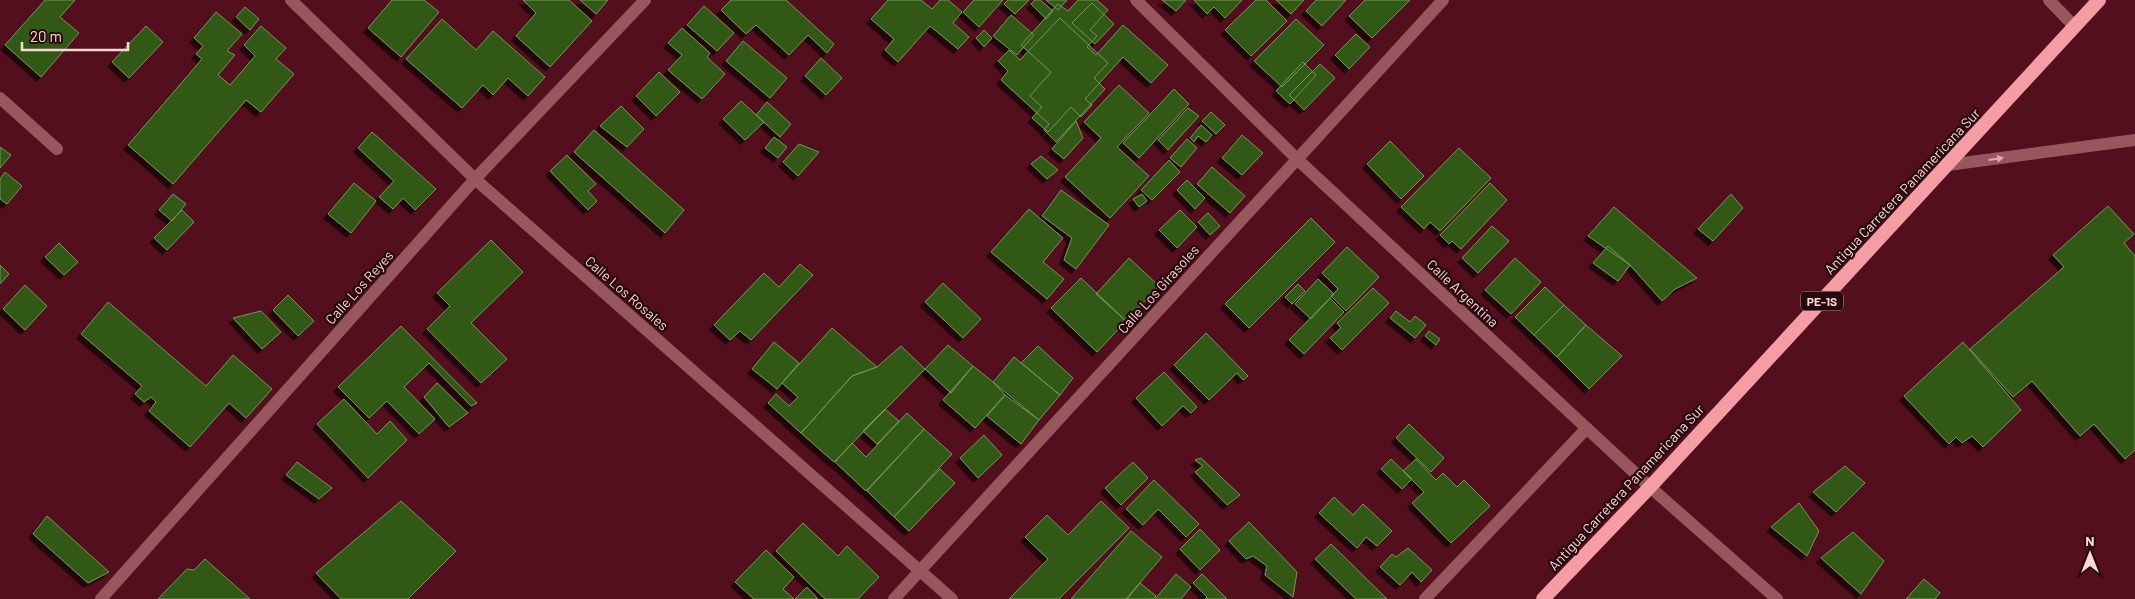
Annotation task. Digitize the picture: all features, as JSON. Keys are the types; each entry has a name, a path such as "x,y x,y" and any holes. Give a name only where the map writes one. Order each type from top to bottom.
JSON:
{"highway":[{"name":"Antigua Carretera Panamericana Sur","path":"1543,599 1948,165 2099,0"}],"street":[{"name":"Calle Los Rosales","path":"291,0 475,179 952,599"},
{"name":"Calle Los Reyes","path":"101,599 475,179 645,0"},
{"name":"Calle Argentina","path":"1136,0 1297,159 1650,486 1777,599"},
{"name":"Calle Los Girasoles","path":"894,599 1443,0"},
{"path":"2049,0 2075,27"},
{"path":"0,98 57,149"},
{"path":"1948,165 2135,140"},
{"path":"1425,599 1587,428"}],"building":[{"path":"45,0 75,0 60,17 79,33 41,77 5,45"},
{"path":"392,0 424,0 439,12 401,57 368,28"},
{"path":"523,0 569,0 592,21 550,67 516,36 536,13"},
{"path":"580,0 608,0 596,14"},
{"path":"731,0 786,0 834,44 827,53 808,35 789,55 756,25 746,34 721,10"},
{"path":"888,0 921,0 932,9 940,0 948,0 962,12 953,23 969,37 958,49 930,26 898,62 885,50 894,39 871,19"},
{"path":"974,0 1003,0 979,27 963,12"},
{"path":"1008,0 1029,0 1015,14 1004,4"},
{"path":"1035,0 1040,0 1053,11 1046,19 1031,4"},
{"path":"1046,0 1067,0 1058,10"},
{"path":"1078,0 1097,0 1108,10 1090,30 1097,36 1087,47 1096,55 1123,25 1168,65 1151,83 1123,57 1085,99 1092,105 1081,117 1071,107 1048,132 1032,118 1042,107 1030,96 1051,72 1021,45 1058,4 1068,11"},
{"path":"1162,0 1186,0 1176,11"},
{"path":"1194,0 1242,0 1225,18 1214,7 1207,14"},
{"path":"1256,0 1266,0 1287,21 1251,56 1225,30"},
{"path":"1276,0 1304,0 1291,14"},
{"path":"1316,0 1346,0 1322,26 1306,11"},
{"path":"1365,0 1410,0 1372,38 1349,16"},
{"path":"1092,3 1114,24 1095,44 1072,23"},
{"path":"704,6 734,33 717,51 687,25"},
{"path":"245,7 259,19 250,30 236,17"},
{"path":"216,12 242,34 227,51 235,55 218,75 230,85 255,56 244,45 261,26 286,48 276,59 294,74 261,112 246,100 173,184 128,145 202,59 196,54 203,46 194,38"},
{"path":"1011,15 1034,35 1017,55 993,36"},
{"path":"1060,18 1108,63 1094,78 1105,89 1056,142 1044,130 1049,124 1001,80 1008,71 998,61 1009,50 1020,60"},
{"path":"442,19 476,50 493,31 545,77 528,96 508,78 493,95 483,85 462,108 406,59"},
{"path":"1296,19 1324,45 1282,87 1254,61"},
{"path":"146,26 163,42 129,78 112,62"},
{"path":"682,28 710,53 707,57 725,74 702,99 668,70 682,55 668,43"},
{"path":"984,30 992,38 984,47 976,38"},
{"path":"1356,34 1370,47 1349,69 1335,55"},
{"path":"743,41 787,78 770,98 726,61"},
{"path":"821,58 842,78 826,95 805,76"},
{"path":"1303,62 1316,75 1290,104 1276,91"},
{"path":"1320,64 1335,78 1304,110 1289,95"},
{"path":"659,72 680,92 656,116 636,96"},
{"path":"1119,85 1149,113 1117,147 1149,176 1110,218 1065,177 1101,138 1084,122"},
{"path":"1174,89 1189,104 1139,158 1123,143"},
{"path":"741,101 764,122 745,140 723,119"},
{"path":"767,102 791,124 780,137 756,115"},
{"path":"621,106 644,129 627,147 600,126"},
{"path":"1188,108 1199,116 1168,150 1158,140"},
{"path":"1211,112 1225,125 1216,134 1202,121"},
{"path":"1076,121 1083,138 1064,159 1052,149"},
{"path":"1201,125 1212,135 1206,142 1198,136 1194,142 1190,138"},
{"path":"594,130 684,210 665,233 574,152"},
{"path":"372,132 436,189 415,210 403,198 393,209 379,197 394,181 358,148"},
{"path":"1242,135 1263,153 1242,175 1222,158"},
{"path":"774,137 787,147 778,158 765,148"},
{"path":"1187,139 1197,148 1181,167 1170,158"},
{"path":"1390,141 1424,176 1401,199 1367,164"},
{"path":"799,144 819,152 798,176 783,162"},
{"path":"0,147 11,155 0,168"},
{"path":"1459,148 1491,178 1440,231 1430,222 1424,229 1401,207"},
{"path":"567,155 596,184 588,191 597,201 588,210 550,171"},
{"path":"1041,156 1058,170 1047,179 1031,164"},
{"path":"1169,160 1180,172 1152,200 1141,190"},
{"path":"1212,167 1245,196 1230,213 1197,184"},
{"path":"5,172 22,186 7,204 0,199 0,179"},
{"path":"1187,180 1205,198 1195,209 1177,190"},
{"path":"354,183 376,201 351,233 328,214"},
{"path":"1490,183 1507,200 1461,249 1452,241 1449,244 1440,235"},
{"path":"1061,190 1109,225 1076,269 1064,260 1072,238 1042,216"},
{"path":"173,194 186,204 172,221 159,210"},
{"path":"1142,194 1147,201 1139,207 1133,199"},
{"path":"1731,194 1743,208 1713,241 1698,229"},
{"path":"2108,206 2134,234 2124,243 2135,256 2135,450 2125,459 2094,424 2080,436 2032,381 2013,397 1970,349 2064,267 2053,255"},
{"path":"1614,207 1697,278 1675,289 1662,301 1630,265 1588,236"},
{"path":"1029,209 1063,238 1043,262 1064,279 1047,299 991,252"},
{"path":"182,210 194,222 167,250 154,238"},
{"path":"1180,210 1197,227 1177,248 1159,230"},
{"path":"1208,213 1220,226 1210,235 1198,222"},
{"path":"1311,218 1335,242 1249,328 1225,304"},
{"path":"1492,226 1509,241 1478,273 1462,258"},
{"path":"491,240 523,272 471,323 507,359 481,383 427,329 450,306 437,293"},
{"path":"59,243 78,262 64,275 45,257"},
{"path":"1608,246 1630,265 1618,281 1593,263"},
{"path":"1347,247 1379,277 1346,311 1331,296 1338,289 1322,273"},
{"path":"1129,258 1159,286 1126,321 1096,294"},
{"path":"1515,258 1541,282 1511,314 1485,290"},
{"path":"800,264 813,275 751,340 740,331 730,340 714,325 764,273 779,287"},
{"path":"0,265 9,274 0,284"},
{"path":"1081,278 1126,321 1097,352 1051,308"},
{"path":"1318,279 1334,294 1311,319 1295,304"},
{"path":"943,283 981,319 963,338 925,302"},
{"path":"1298,284 1305,291 1292,304 1285,297"},
{"path":"25,285 47,306 25,330 3,309"},
{"path":"1545,287 1564,305 1534,335 1515,317"},
{"path":"1373,288 1389,303 1342,350 1330,338 1341,328 1337,323"},
{"path":"288,295 314,321 298,336 273,310"},
{"path":"1330,298 1344,312 1304,354 1289,340"},
{"path":"108,302 206,386 233,355 272,389 246,418 229,403 190,447 149,411 156,402 151,397 144,402 135,394 142,386 81,334"},
{"path":"1564,305 1586,325 1557,357 1534,335"},
{"path":"261,311 281,332 262,349 233,318"},
{"path":"1396,311 1410,322 1415,316 1426,325 1415,338 1390,318"},
{"path":"1586,325 1622,356 1589,389 1557,357"},
{"path":"401,326 477,403 471,406 429,363 404,387 435,419 419,434 387,401 369,418 338,387"},
{"path":"832,328 877,367 852,376 801,433 768,403 776,394 789,406 798,397 782,383"},
{"path":"1429,331 1440,339 1436,345 1425,336"},
{"path":"1206,333 1248,376 1243,380 1237,373 1209,400 1174,365"},
{"path":"774,342 799,363 777,389 752,369"},
{"path":"1963,342 2021,410 1983,447 1972,436 1962,443 1956,437 1949,444 1904,396"},
{"path":"948,345 973,366 951,393 925,369"},
{"path":"901,346 925,369 834,462 801,433 852,376 877,367"},
{"path":"1038,346 1073,378 1060,395 1021,363"},
{"path":"1014,357 1060,395 1039,420 993,382"},
{"path":"973,366 993,382 1005,395 975,428 943,400"},
{"path":"1164,372 1197,407 1191,413 1183,406 1162,426 1136,398"},
{"path":"437,383 468,413 449,427 424,397"},
{"path":"1005,395 1039,420 1021,444 987,416"},
{"path":"344,399 377,434 390,421 407,440 368,478 317,424"},
{"path":"885,409 899,421 877,444 863,431"},
{"path":"907,413 924,429 866,491 835,462 852,443 866,457"},
{"path":"1409,424 1444,458 1431,472 1396,438"},
{"path":"924,429 952,454 894,517 867,491"},
{"path":"984,435 1002,455 978,478 960,458"},
{"path":"1201,458 1240,495 1227,505 1195,472 1203,466 1195,460"},
{"path":"1391,459 1412,479 1402,489 1381,469"},
{"path":"1416,459 1436,480 1443,473 1457,487 1464,480 1490,506 1451,543 1412,503 1424,492 1403,471"},
{"path":"297,462 332,488 319,499 286,475"},
{"path":"1133,462 1148,478 1121,505 1105,488"},
{"path":"1845,466 1865,483 1836,512 1813,492"},
{"path":"940,469 955,483 909,531 894,517"},
{"path":"1154,480 1199,524 1186,537 1158,509 1143,525 1126,509"},
{"path":"1334,497 1353,515 1363,504 1392,531 1377,546 1366,537 1357,548 1319,513"},
{"path":"401,501 456,551 408,599 341,599 316,573"},
{"path":"1101,501 1129,528 1059,599 1009,599 1048,559 1025,537 1047,515 1068,535"},
{"path":"1799,503 1819,531 1807,556 1771,527"},
{"path":"47,516 109,572 88,583 33,534"},
{"path":"1249,522 1297,572 1293,597 1265,575 1267,566 1253,556 1246,559 1229,541"},
{"path":"803,523 838,556 847,546 879,577 858,599 825,599 776,551"},
{"path":"1200,529 1220,550 1200,570 1180,549"},
{"path":"1131,531 1162,557 1126,599 1071,599"},
{"path":"1853,532 1884,561 1861,594 1821,558"},
{"path":"1331,544 1387,599 1356,599 1315,559"},
{"path":"1408,548 1432,570 1421,582 1412,572 1400,585 1380,567 1392,554 1396,557"},
{"path":"766,550 794,577 783,589 794,599 754,599 735,582"},
{"path":"205,559 250,599 158,599 187,569 194,570"},
{"path":"1176,574 1191,587 1181,599 1155,599"},
{"path":"1202,574 1227,599 1205,599 1207,597 1193,583"},
{"path":"1924,579 1940,593 1935,599 1906,599"},
{"path":"1140,583 1156,596 1153,599 1127,599"},
{"path":"807,587 818,599 795,599"}]}
